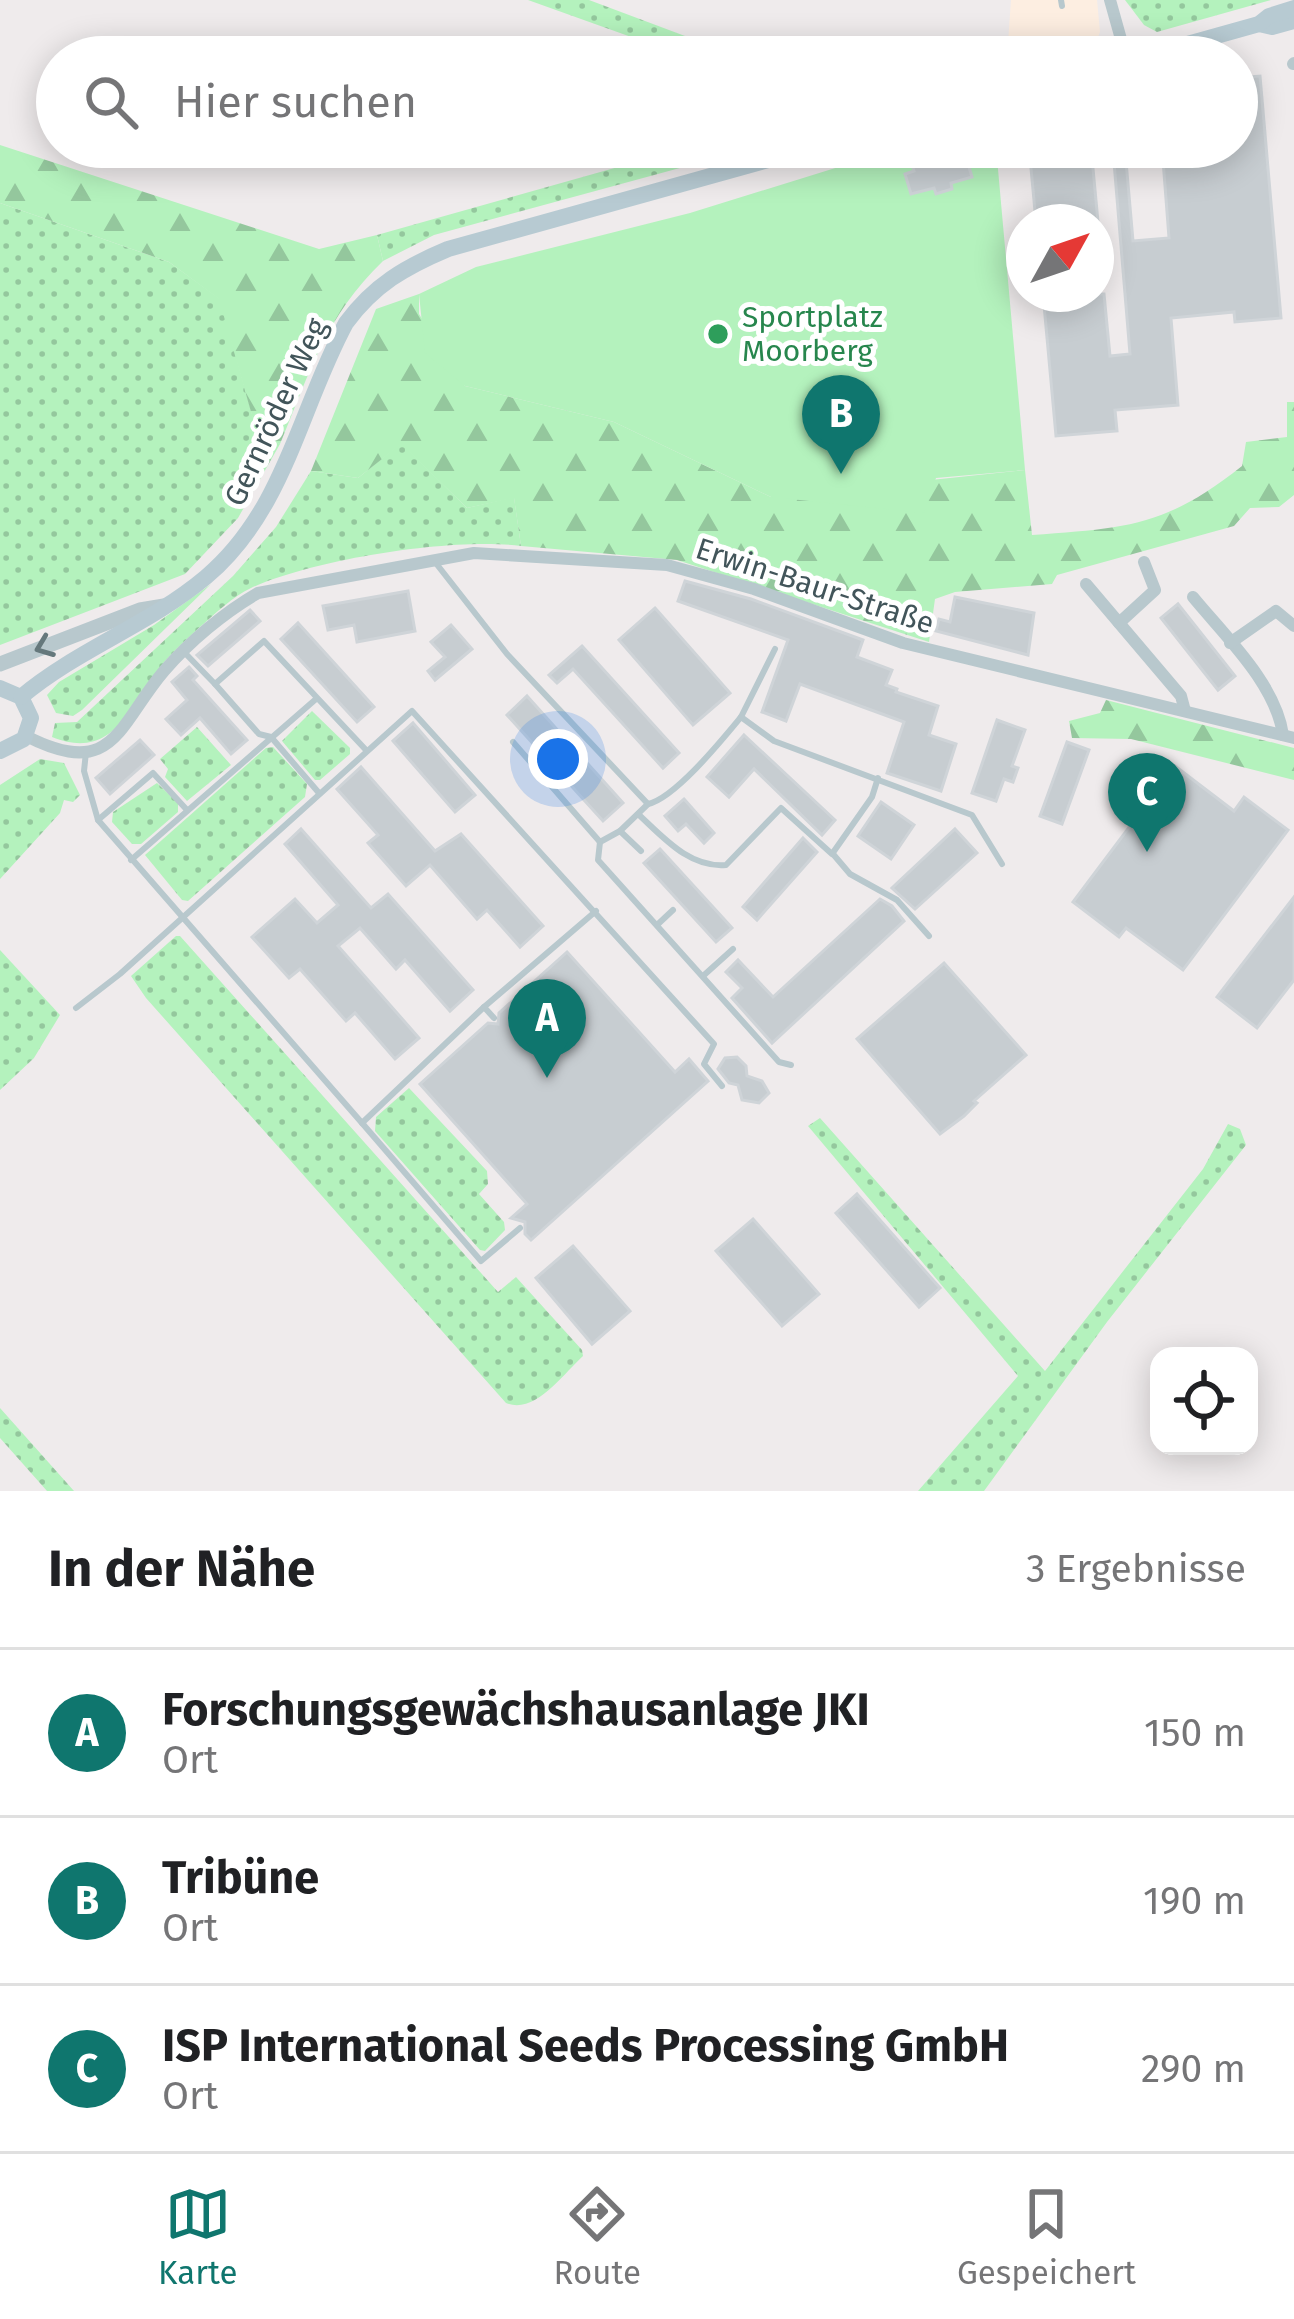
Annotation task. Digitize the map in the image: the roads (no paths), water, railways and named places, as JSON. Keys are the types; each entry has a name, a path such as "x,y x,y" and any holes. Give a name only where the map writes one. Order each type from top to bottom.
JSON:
{"main road":[{"path":"1216,36 1294,8"},
{"path":"1259,24 1272,27 1294,21"},
{"name":"Gernröder Weg","path":"21,698 78,656 167,605 219,566 259,518 282,476 346,323 394,273 448,249 739,168"},
{"path":"0,688 21,698 31,718 26,736 16,746 0,751"}],"street":[{"path":"1110,0 1120,36"},
{"name":"Erwin-Baur-Straße","path":"86,752 100,748 125,729 152,686 184,652 258,593 474,553 688,568 903,643 1288,737"},
{"path":"1119,623 1155,590 1144,562"},
{"path":"1086,584 1181,696 1185,710"},
{"path":"1193,597 1271,700 1288,737"},
{"path":"0,664 140,610 167,605"},
{"path":"1230,643 1276,611 1294,626"},
{"path":"26,736 53,749 86,752"}],"lane":[{"path":"433,558 439,572 507,654 648,804"},
{"path":"214,684 264,641 366,750"},
{"path":"600,842 620,831 648,804 679,787 741,717 775,649"},
{"path":"184,652 259,734 271,737 320,793"},
{"path":"131,860 316,699"},
{"path":"76,1008 412,710 714,1044 704,1064 722,1086"},
{"path":"741,717 774,741 972,815 1002,864"},
{"path":"513,742 600,842 598,860 779,1062 791,1065"},
{"path":"86,752 84,770 98,820 481,1261 520,1228"},
{"path":"98,820 153,772 187,810"},
{"path":"832,854 872,797 878,778"},
{"path":"638,814 676,848 711,866 726,866 781,808 850,874 897,900 929,936"},
{"path":"620,831 641,851"},
{"path":"657,925 673,910"},
{"path":"362,1123 484,1006 596,911"},
{"path":"703,976 734,949"},
{"path":"484,1006 494,1018"}],"place":[{"name":"Sportplatz Moorberg","path":"718,334"},
{"name":"Tribüne","path":"841,474"},
{"name":"ISP International Seeds Processing GmbH","path":"1147,852"},
{"name":"Forschungsgewächshausanlage JKI","path":"547,1078"}]}
